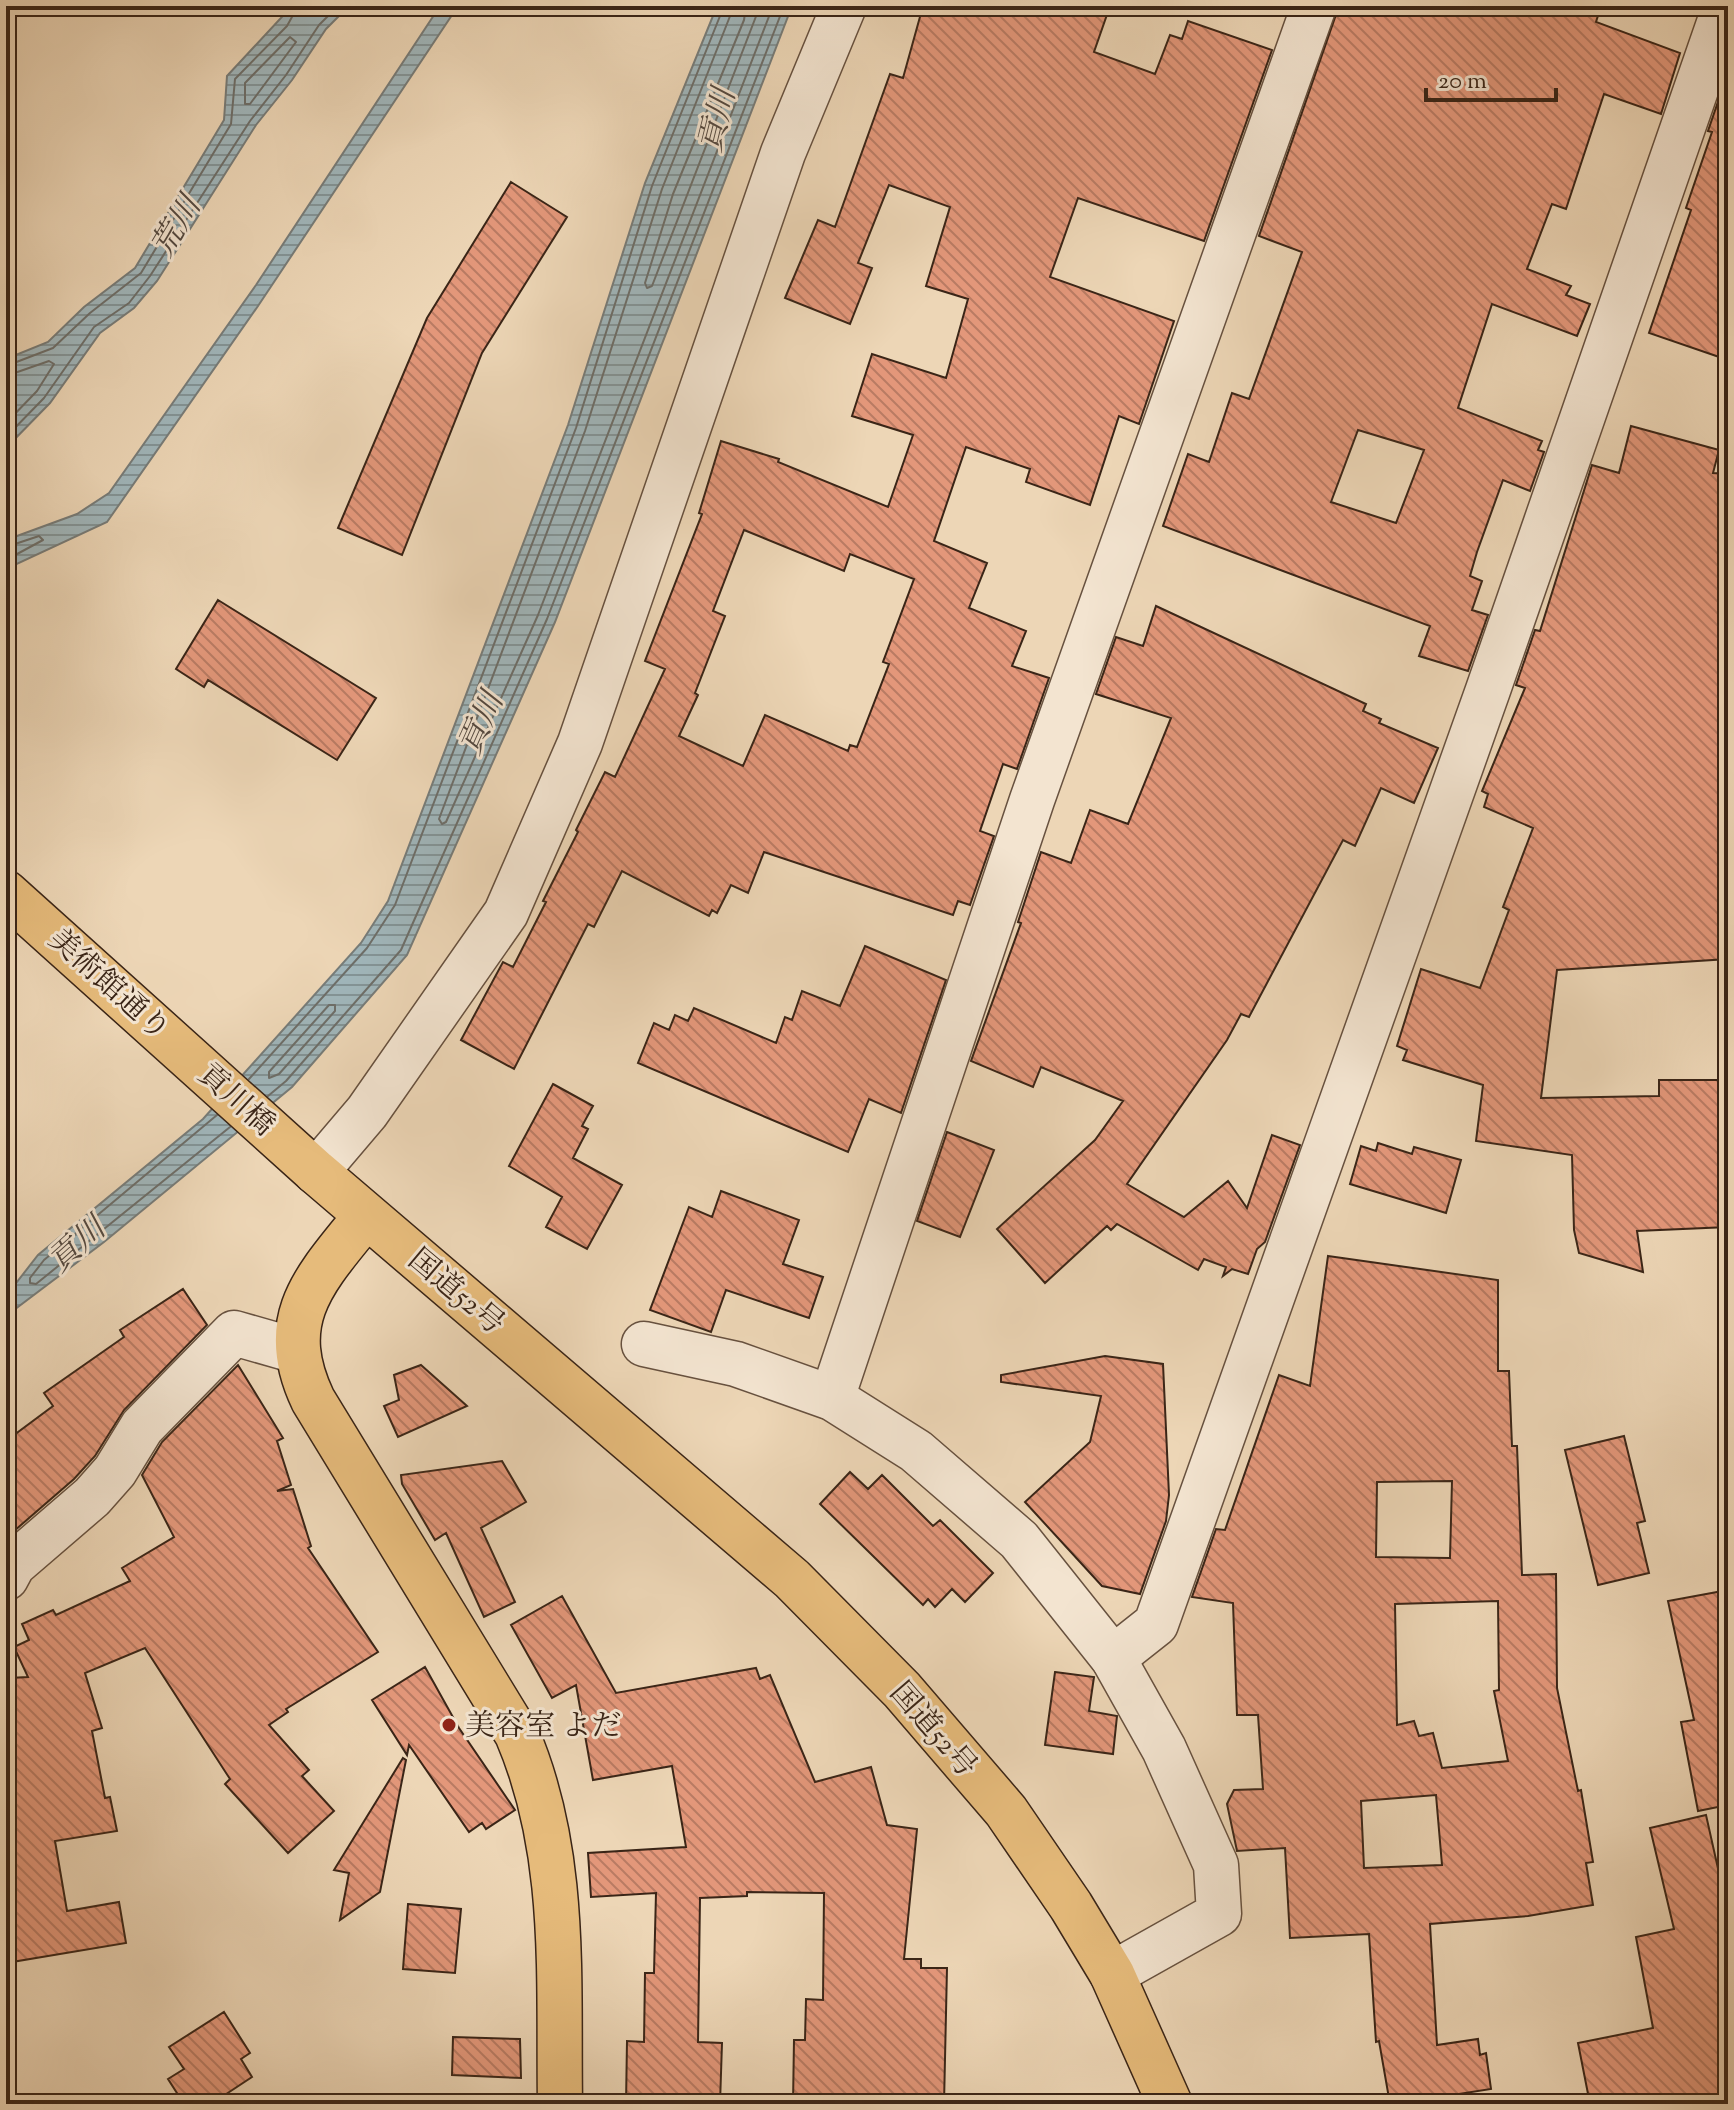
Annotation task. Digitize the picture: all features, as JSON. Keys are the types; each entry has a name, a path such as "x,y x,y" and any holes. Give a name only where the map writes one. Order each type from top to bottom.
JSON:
{"highway":[{"name":"美術館通り","path":"6,893 177,1044"},
{"name":"貢川橋","path":"177,1044 306,1163"},
{"path":"306,1163 366,1216 316,1278 296,1331 300,1372 313,1400 517,1734 540,1795 554,1856 560,2104"},
{"name":"国道52号","path":"366,1216 792,1579 902,1690 1006,1811 1071,1906 1112,1974 1170,2104"}],"street":[{"path":"306,1163 367,1112 506,913 580,743 783,153 844,6"},
{"path":"832,1398 1032,800 1314,6"},
{"path":"1113,1658 1156,1624 1483,705 1725,6"},
{"path":"6,1578 13,1565 92,1497 115,1471 142,1427 234,1333 297,1351"},
{"path":"644,1344 736,1364 832,1398 916,1451 1019,1540 1113,1658 1164,1749 1216,1865 1219,1914 1112,1974"}],"water":[{"name":"荒川","path":"292,6 349,6 326,29 292,80 256,125 157,281 134,308 100,333 50,403 6,448 6,391 13,381 6,386 6,359 48,342 84,307 135,268 224,120 227,76"},
{"path":"440,6 458,6 258,306 107,522 6,569 6,540 77,514 109,493 256,285"},
{"name":"貢川","path":"717,6 792,6 555,622 407,955 292,1087 104,1242 6,1316 6,1296 38,1255 203,1119 361,943 388,901 568,425 645,183"}],"building":[{"path":"923,6 1110,6 1094,52 1155,74 1170,35 1182,39 1188,21 1272,50 1204,241 1078,198 1050,277 1174,321 1139,424 1119,416 1090,505 1026,482 1030,469 966,447 934,541 987,563 969,608 1026,631 1012,666 1049,678 1017,769 1003,764 980,831 994,836 970,905 958,901 953,915 764,852 748,893 731,885 717,913 712,910 709,916 622,871 594,927 588,924 514,1069 461,1040 503,962 513,967 605,772 615,777 665,669 645,661 702,514 699,513 721,441 779,459 778,462 888,507 913,435 852,416 872,354 946,378 968,299 926,286 950,207 889,185 858,263 872,268 850,324 785,298 818,220 835,227 890,74 903,78","holes":["744,530 844,571 850,554 914,579 883,662 889,664 857,747 850,745 848,751 765,715 743,766 679,736 698,695 695,693 725,616 713,611"]},
{"path":"1339,6 1601,6 1596,22 1680,53 1661,114 1604,94 1566,209 1552,204 1527,269 1571,286 1566,295 1590,304 1577,336 1492,304 1458,408 1542,441 1538,450 1544,452 1530,491 1503,480 1477,552 1470,576 1482,581 1472,610 1488,615 1468,671 1419,656 1430,626 1163,526 1188,454 1209,462 1232,393 1249,399 1302,252 1259,236","holes":["1358,430 1424,450 1396,523 1331,502"]},
{"path":"1721,93 1728,95 1728,360 1649,333 1691,210 1686,208 1712,132 1708,131"},
{"path":"511,182 567,217 482,353 402,555 338,528 427,318"},
{"path":"1631,426 1719,450 1713,473 1728,474 1728,959 1557,970 1541,1098 1659,1096 1659,1080 1728,1080 1728,1227 1637,1231 1643,1272 1579,1253 1574,1230 1572,1155 1476,1141 1483,1085 1403,1060 1407,1050 1397,1046 1421,969 1480,988 1509,910 1503,907 1533,828 1484,807 1488,794 1482,791 1525,688 1516,685 1535,630 1540,631 1592,465 1619,473"},
{"path":"218,600 376,698 337,760 208,680 204,687 176,669"},
{"path":"1156,606 1366,704 1363,711 1381,719 1379,723 1438,748 1414,803 1381,788 1355,846 1343,840 1249,1017 1241,1014 1227,1040 1127,1184 1184,1217 1228,1181 1247,1208 1272,1135 1300,1145 1265,1242 1257,1249 1248,1274 1232,1269 1223,1276 1226,1267 1204,1259 1198,1270 1117,1224 1111,1230 1107,1226 1045,1283 997,1229 1095,1140 1123,1101 1041,1067 1033,1087 971,1061 1021,923 1018,922 1041,852 1071,863 1090,810 1128,824 1171,718 1096,694 1116,637 1143,646"},
{"path":"865,946 946,980 901,1113 869,1099 848,1152 638,1063 654,1023 669,1030 675,1015 688,1021 694,1008 776,1043 785,1017 792,1020 802,991 840,1006"},
{"path":"553,1084 593,1106 582,1126 588,1129 573,1158 622,1185 587,1249 546,1227 562,1197 509,1166"},
{"path":"947,1132 994,1150 960,1237 917,1221"},
{"path":"1378,1143 1412,1154 1414,1147 1461,1160 1446,1213 1350,1184 1361,1146 1376,1151"},
{"path":"721,1191 799,1220 783,1264 823,1277 809,1318 726,1290 711,1332 650,1310 689,1207 712,1217"},
{"path":"1328,1256 1498,1280 1498,1371 1509,1371 1512,1446 1517,1446 1522,1575 1556,1574 1557,1688 1578,1791 1581,1790 1593,1862 1586,1863 1593,1905 1528,1916 1430,1924 1437,2045 1478,2039 1480,2055 1486,2053 1491,2089 1390,2104 1379,2041 1376,2042 1369,1934 1290,1938 1285,1848 1237,1851 1227,1804 1234,1790 1263,1789 1258,1715 1237,1715 1233,1603 1192,1597 1216,1529 1225,1530 1279,1375 1310,1386","holes":["1452,1481 1450,1558 1376,1557 1377,1482","1498,1601 1499,1690 1494,1691 1508,1761 1442,1768 1433,1733 1419,1736 1414,1721 1397,1725 1395,1604","1436,1795 1442,1865 1364,1868 1361,1801"]},
{"path":"183,1289 207,1325 124,1410 95,1456 74,1479 6,1538 6,1441 53,1406 44,1393 124,1337 120,1330"},
{"path":"1105,1356 1163,1364 1169,1495 1166,1521 1140,1594 1102,1586 1025,1502 1090,1442 1101,1396 1001,1382 1001,1375"},
{"path":"238,1365 283,1438 277,1441 291,1485 277,1491 293,1489 311,1546 308,1548 378,1652 286,1709 288,1712 269,1725 309,1770 302,1776 334,1811 288,1853 225,1784 230,1779 145,1648 85,1673 102,1728 92,1731 105,1798 110,1797 117,1831 55,1841 67,1911 119,1902 126,1943 6,1963 6,1723 9,1678 28,1677 14,1647 29,1640 22,1624 53,1610 56,1615 130,1581 122,1568 174,1537 142,1475 162,1442"},
{"path":"421,1365 467,1406 398,1437 384,1406 399,1400 394,1375"},
{"path":"1624,1436 1645,1521 1637,1523 1649,1573 1598,1585 1565,1450"},
{"path":"502,1461 526,1502 481,1528 515,1602 484,1617 446,1533 435,1540 402,1484 401,1475"},
{"path":"850,1472 868,1489 882,1475 933,1526 940,1520 993,1573 965,1602 952,1589 935,1607 928,1599 923,1605 820,1504"},
{"path":"1728,1590 1728,1805 1698,1811 1681,1722 1694,1720 1668,1601"},
{"path":"562,1596 616,1693 756,1668 760,1679 770,1675 815,1782 871,1767 887,1825 917,1829 904,1959 921,1959 921,1968 947,1968 944,2104 793,2104 794,2040 805,2040 806,1999 823,2000 824,1893 747,1892 747,1896 700,1898 698,2042 722,2043 720,2104 626,2104 627,2041 644,2042 645,1973 654,1973 656,1893 591,1897 588,1853 686,1847 672,1766 593,1780 576,1685 552,1698 511,1625"},
{"path":"425,1667 459,1728 515,1810 486,1829 482,1823 469,1832 409,1745 407,1755 372,1700"},
{"path":"1055,1672 1094,1677 1089,1711 1117,1716 1113,1754 1045,1745"},
{"path":"403,1758 406,1760 380,1892 340,1920 349,1873 334,1870"},
{"path":"1706,1815 1728,1913 1728,2104 1590,2104 1578,2043 1653,2028 1636,1937 1674,1929 1650,1828"},
{"path":"408,1904 461,1909 455,1973 403,1969"},
{"path":"224,2012 250,2053 241,2059 252,2077 211,2104 184,2104 168,2079 184,2069 169,2047"},
{"path":"453,2037 520,2039 521,2078 452,2075"}],"place":[{"name":"美容室 よだ","path":"449,1725"}]}
